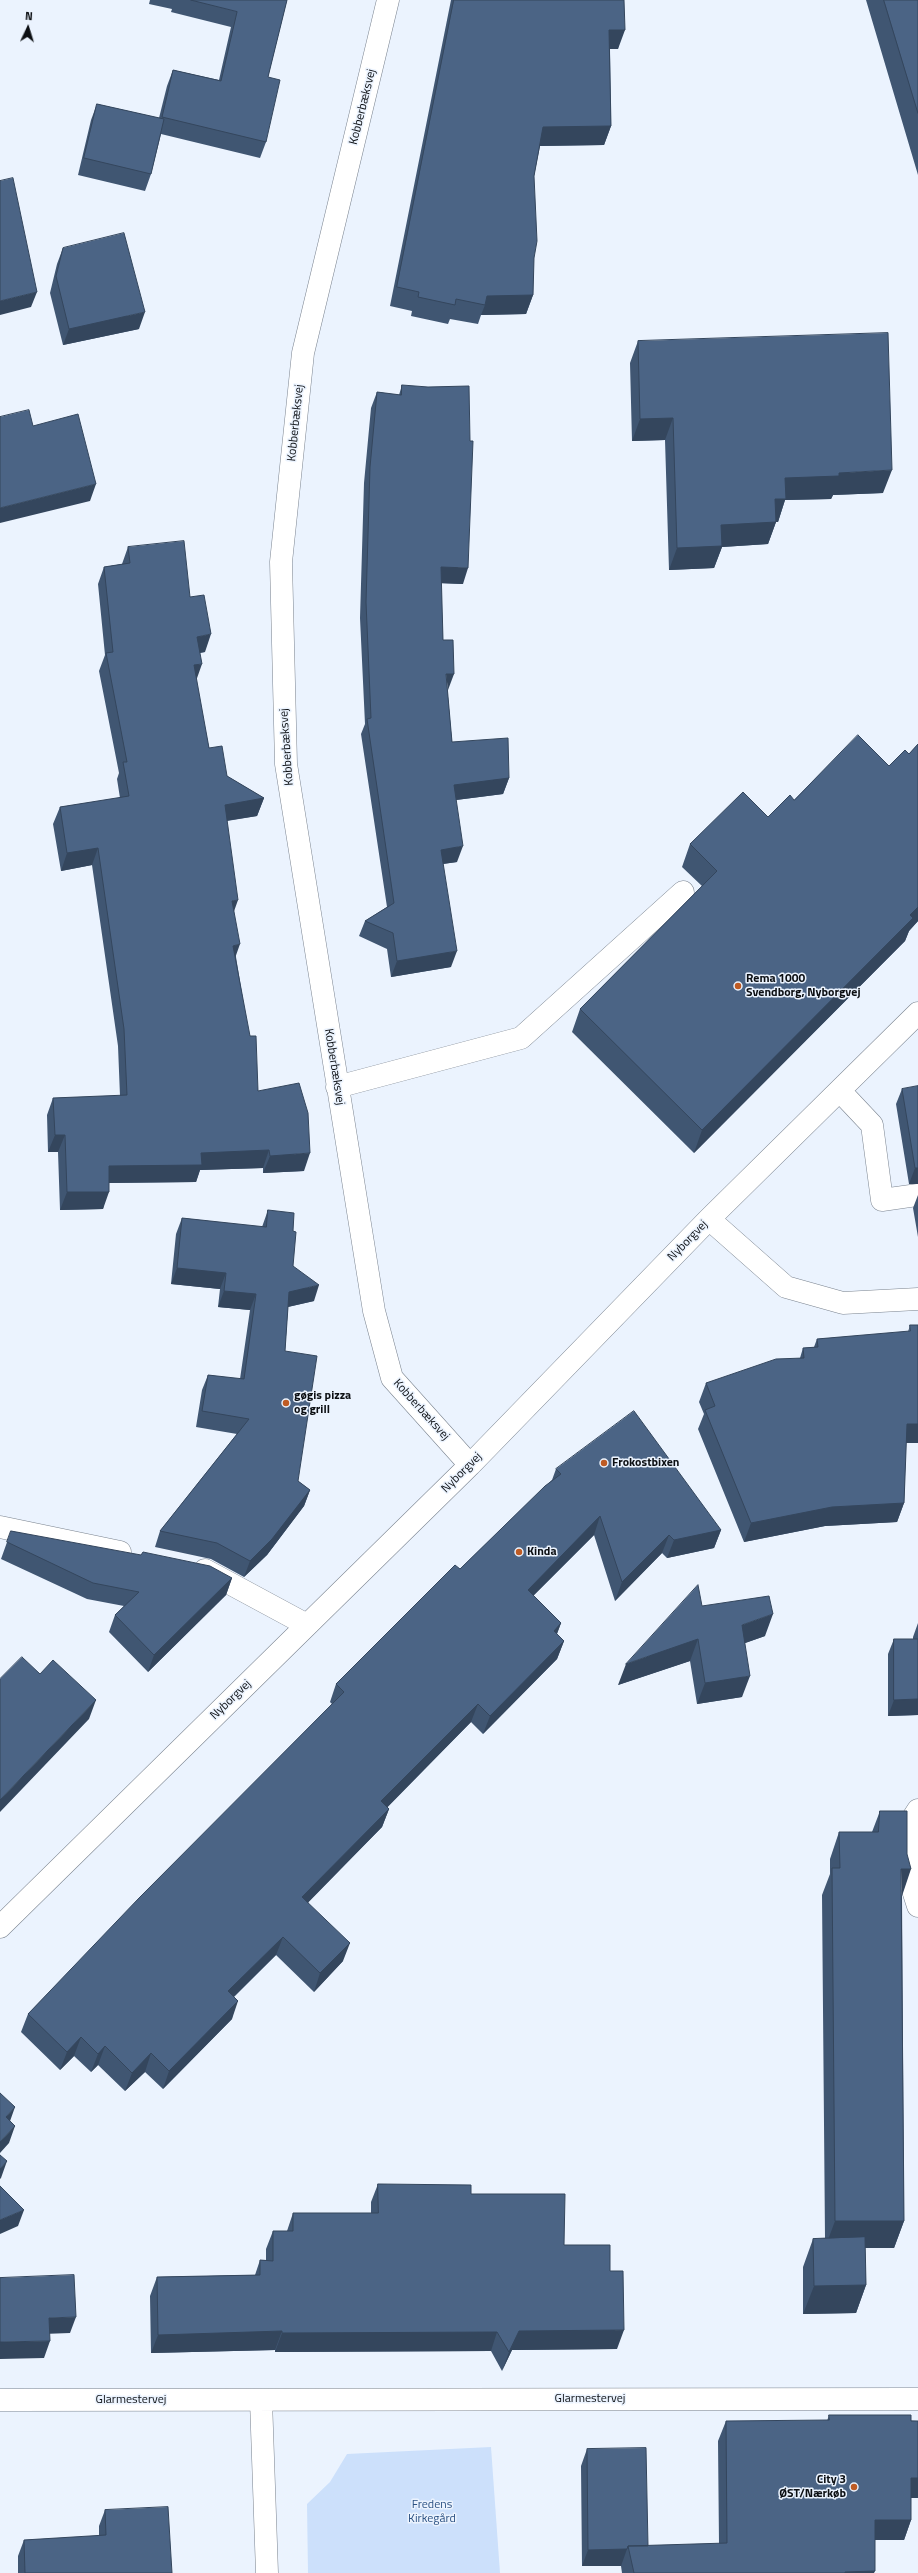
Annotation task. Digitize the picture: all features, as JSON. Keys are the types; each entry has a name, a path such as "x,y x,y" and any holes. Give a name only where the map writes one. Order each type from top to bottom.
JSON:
{"street":[{"name":"Kobberbæksvej","path":"388,0 303,353 282,562 286,764 374,1311 392,1378 470,1465"},
{"path":"337,1087 521,1038 683,892"},
{"name":"Nyborgvej","path":"0,1927 470,1465 709,1219 918,1013"},
{"path":"840,1091 872,1125 882,1200 918,1195"},
{"path":"709,1219 786,1287 843,1303 918,1300"},
{"path":"0,1527 139,1556"},
{"path":"185,1566 208,1570 307,1626"},
{"path":"918,1810 909,1824 910,1881 918,1906"},
{"name":"Glarmestervej","path":"0,2400 918,2399"},
{"path":"261,2400 267,2573"}],"green space":[{"name":"Fredens Kirkegård","path":"491,2447 500,2573 308,2573 307,2504 330,2482 347,2454"}],"building":[{"path":"191,0 287,0 268,77 280,80 266,142 162,117 173,70 221,81 237,12"},
{"path":"454,0 624,0 625,30 609,30 611,126 543,127 534,176 537,241 534,258 533,295 487,296 485,305 456,299 455,305 418,297 419,292 397,287"},
{"path":"884,0 918,0 918,113"},
{"path":"97,104 164,119 151,174 84,158"},
{"path":"13,178 37,292 0,301 0,181"},
{"path":"124,233 145,312 69,329 56,276 63,248"},
{"path":"888,333 892,470 839,473 839,476 785,478 786,499 775,499 776,522 721,525 722,546 677,548 673,418 640,419 638,341"},
{"path":"402,385 428,387 469,386 470,441 473,441 468,568 441,567 443,640 453,640 454,674 446,674 452,742 508,738 509,778 454,785 463,846 441,850 457,951 397,961 393,933 365,921 394,903 367,719 371,718 366,602 370,467 377,392 401,395"},
{"path":"29,410 33,426 78,414 96,484 0,508 0,417"},
{"path":"184,541 190,597 204,595 211,634 197,637 202,664 194,665 209,748 222,746 227,776 264,798 225,805 238,900 232,901 240,944 233,946 250,1036 256,1036 258,1091 299,1083 308,1113 310,1153 270,1156 269,1150 201,1153 202,1165 109,1166 109,1192 67,1192 65,1135 55,1135 53,1098 127,1095 124,1029 98,848 67,853 60,807 129,796 123,762 127,762 106,653 113,652 104,567 130,563 128,547"},
{"name":"Rema 1000 Svendborg, Nyborgvej","path":"858,735 889,766 905,750 909,754 918,744 918,907 910,915 913,918 702,1130 580,1009 717,871 690,844 743,792 768,817 790,795 794,800"},
{"path":"918,1086 918,1168 915,1168 902,1089"},
{"path":"268,1210 294,1213 293,1231 296,1232 293,1266 319,1285 289,1292 285,1351 317,1356 298,1481 310,1490 272,1539 250,1561 217,1543 160,1531 249,1419 202,1411 208,1375 244,1379 256,1294 224,1291 226,1273 177,1268 182,1218 266,1227"},
{"path":"910,1325 918,1325 918,1424 907,1424 904,1503 832,1507 751,1523 705,1410 715,1406 706,1383 776,1359 804,1358 803,1348 818,1347 817,1339 910,1331"},
{"path":"634,1411 721,1530 674,1540 669,1535 622,1582 600,1516 528,1590 561,1623 554,1631 564,1641 490,1716 478,1704 381,1801 389,1809 302,1897 350,1943 320,1973 283,1937 228,1991 238,2001 169,2071 151,2053 132,2073 105,2046 98,2054 81,2037 67,2052 28,2014 139,1898 344,1692 336,1684 455,1565 460,1569 545,1486 561,1474 556,1469"},
{"path":"11,1531 141,1555 143,1552 210,1566 232,1578 154,1655 115,1615 139,1592 93,1583 7,1542"},
{"path":"698,1585 702,1606 769,1596 773,1614 742,1625 750,1676 705,1683 698,1639 626,1664"},
{"path":"894,1639 918,1639 918,1699 894,1700"},
{"path":"22,1657 40,1674 53,1660 96,1700 0,1800 0,1679"},
{"path":"880,1811 907,1811 907,1854 911,1869 901,1869 904,2221 835,2221 832,1868 840,1868 839,1832 878,1832"},
{"path":"0,2093 15,2107 6,2117 15,2126 0,2142"},
{"path":"0,2155 7,2161 0,2169"},
{"path":"378,2184 471,2185 471,2194 565,2194 564,2245 610,2245 610,2271 623,2271 624,2330 519,2331 509,2352 497,2332 282,2333 282,2331 158,2335 157,2277 260,2275 260,2260 273,2261 273,2231 293,2231 293,2213 378,2213"},
{"path":"0,2186 24,2210 0,2220"},
{"path":"865,2237 866,2285 814,2286 813,2239"},
{"path":"74,2275 76,2317 49,2318 50,2341 0,2342 0,2278"},
{"path":"829,2415 911,2415 911,2421 918,2421 918,2478 911,2478 911,2520 875,2520 875,2571 845,2573 634,2573 628,2546 727,2543 726,2421 829,2420"},
{"path":"646,2448 648,2546 628,2546 627,2549 588,2550 587,2449"},
{"path":"168,2507 172,2573 25,2573 24,2540 106,2535 105,2510"}],"place":[{"name":"Rema 1000 Svendborg, Nyborgvej","path":"738,986"},
{"name":"gøgis pizza og grill","path":"286,1403"},
{"name":"Frokostbixen","path":"604,1463"},
{"name":"Kinda","path":"519,1552"},
{"name":"City 3 ØST/Nærkøb","path":"854,2487"}]}
